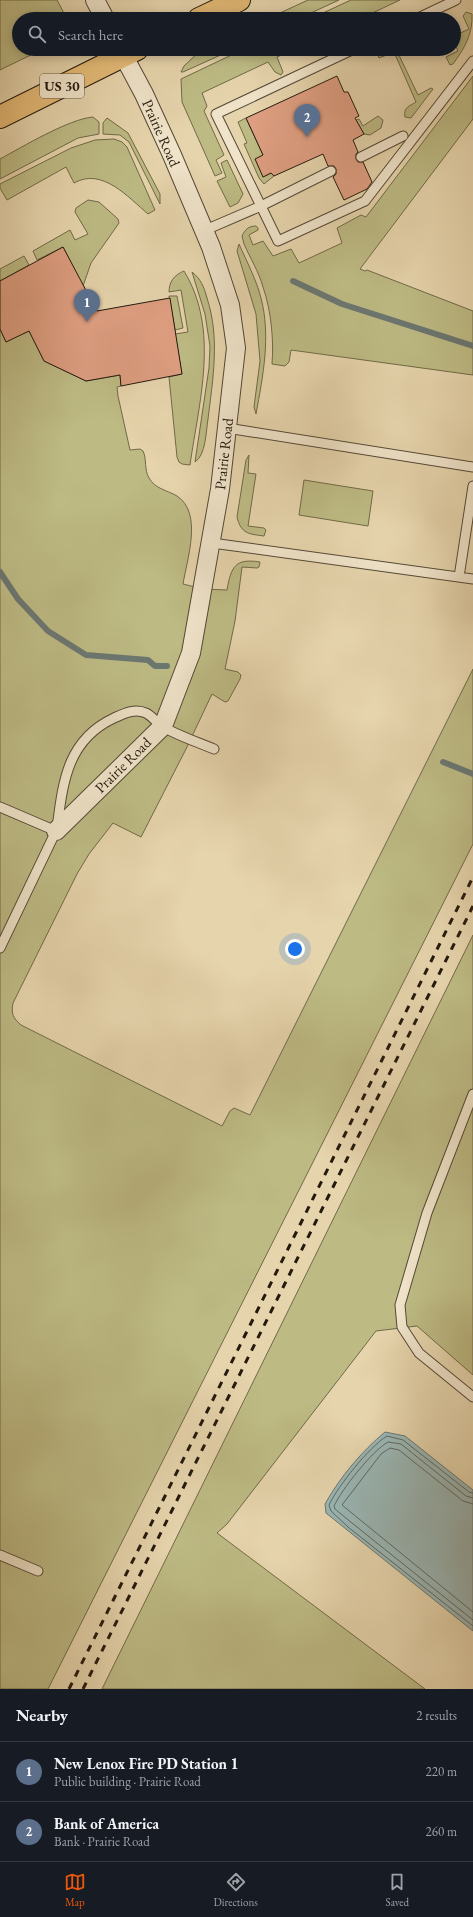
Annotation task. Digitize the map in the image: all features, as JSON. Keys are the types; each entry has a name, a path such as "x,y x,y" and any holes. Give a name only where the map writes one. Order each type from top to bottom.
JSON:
{"main road":[{"path":"214,12 239,0"},
{"name":"US 30","path":"0,117 117,56"}],"street":[{"path":"95,0 101,12"},
{"name":"Prairie Road","path":"56,831 163,726 191,653 212,543 236,348 228,298 172,155 144,94 129,56"}],"lane":[{"path":"431,12 456,0"},
{"path":"339,56 216,114 278,241 365,201 473,61"},
{"path":"361,157 403,136"},
{"path":"203,231 261,206 331,171"},
{"path":"227,428 473,467"},
{"path":"459,576 473,486"},
{"path":"212,543 473,579"},
{"path":"0,948 56,831 63,784 72,756 87,736 107,721 130,710 146,713 163,726 214,749"},
{"path":"0,807 56,831"},
{"path":"473,1094 427,1213 400,1305 402,1328 419,1354 473,1397"},
{"path":"0,1555 38,1571"}],"shaded area":[{"path":"0,0 57,0 63,12 12,12 12,56 29,56 0,70"},
{"path":"308,0 339,0 313,12 282,12"},
{"path":"351,0 400,0 375,12 325,12"},
{"path":"466,12 472,14 472,21 467,41 461,53 461,33 469,29 463,16"},
{"path":"195,56 218,56 181,72 184,66"},
{"path":"229,56 279,56 277,57 283,72 281,75 275,72 268,62 202,93 207,106 204,111 224,155 216,160 222,173 215,176 182,102 181,79"},
{"path":"396,56 399,56 418,95 431,88 433,89 411,118 405,117 406,109 416,102"},
{"path":"459,56 453,64 450,65 446,57"},
{"path":"473,76 473,119 360,269 365,271 367,270 473,311 473,375 291,350 289,362 285,366 272,364 272,335 268,305 259,276 244,244 242,236 244,232 253,226 256,226 258,230 249,235 253,245 263,241 273,256 291,249 299,263 342,243 337,228 361,215 366,217"},
{"path":"378,116 383,120 381,128 370,135 364,134 356,120 359,119 363,126"},
{"path":"93,117 99,122 99,134 78,138 0,179 0,159 59,128"},
{"path":"107,118 128,133 160,194 160,204 129,142 120,135 103,134 103,123"},
{"path":"246,118 263,155 263,177 271,173 274,176 264,184 259,178 244,144 247,143 238,122"},
{"path":"114,139 122,142 127,147 155,210 148,214 114,186 104,181 84,179 74,183 66,167 7,200 0,188 0,184 71,148 95,140"},
{"path":"227,160 243,194 238,203 230,207 217,181 226,177 221,163"},
{"path":"88,200 99,202 118,219 119,223 91,263 83,286 63,247 37,260 33,251 70,230 75,240 88,234 75,212 76,208"},
{"path":"239,244 259,291 264,312 266,341 265,356 256,414 254,407 260,361 256,314 237,251"},
{"path":"24,256 29,265 0,281 0,269"},
{"path":"184,271 195,294 201,317 204,341 202,391 190,465 182,464 179,462 177,457 169,377 182,374 175,334 188,332 181,290 169,292 173,279"},
{"path":"192,272 200,280 206,294 211,313 214,343 213,373 206,436 199,459 195,462 209,368 210,346 205,314"},
{"path":"169,296 177,296 183,328 175,330"},
{"path":"0,329 6,342 29,331 44,361 86,381 120,375 121,386 117,387 118,396 130,450 140,449 143,451 147,475 154,485 177,496 185,504 189,513 191,525 190,550 183,584 203,589 227,590 230,575 236,566 245,561 260,562 259,567 257,568 242,567 235,621 225,669 238,672 241,675 240,679 228,701 225,702 212,694 141,837 113,823 89,854 77,874 13,1003 13,1016 21,1025 222,1126 230,1111 234,1108 250,1115 473,669 473,844 48,1689 0,1689"},
{"path":"249,455 248,473 256,474 248,526 264,528 266,530 264,536 250,534 243,530 237,517 246,460"},
{"path":"304,480 373,491 368,526 299,515"},
{"path":"473,935 473,1375 417,1326 376,1331 227,1524 217,1533 425,1689 102,1689"}],"water":[{"path":"385,1432 405,1436 473,1490 473,1631 326,1513 325,1504 337,1484 360,1456"}],"building":[{"path":"337,76 344,92 348,92 359,116 355,118 364,134 353,140 358,152 356,154 356,159 358,162 363,162 372,182 367,189 344,200 333,177 336,174 336,169 334,166 328,166 323,154 274,176 271,173 263,177 255,159 263,155 246,118"},
{"path":"63,247 97,311 170,298 182,374 121,386 120,375 86,381 44,361 29,331 6,342 0,329 0,281"}],"waterway":[{"path":"293,281 342,304 473,346"},
{"path":"0,572 18,599 48,631 86,655 148,660 155,666 167,666"},
{"path":"443,762 473,774"}],"railway":[{"path":"69,1689 473,877"},
{"path":"83,1689 473,906"}],"place":[{"name":"Bank of America","path":"307,137"},
{"name":"New Lenox Fire PD Station 1","path":"87,322"}]}
